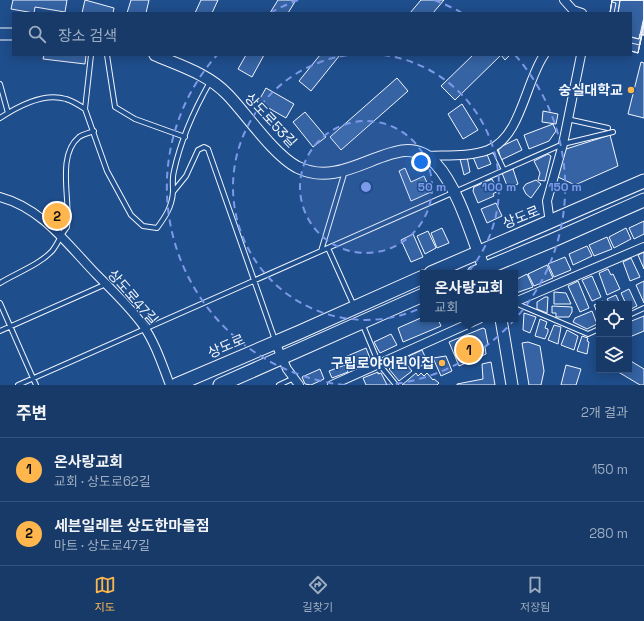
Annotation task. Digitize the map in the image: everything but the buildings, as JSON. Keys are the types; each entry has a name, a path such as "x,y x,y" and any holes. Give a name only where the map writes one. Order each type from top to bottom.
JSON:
{"main road":[{"name":"상도로","path":"438,270 550,223 644,181"},
{"path":"483,270 644,200"},
{"name":"상도로","path":"176,385 420,277"},
{"path":"220,385 420,296"}],"street":[{"path":"564,0 573,10 579,12"},
{"path":"0,34 12,34"},
{"name":"상도로53길","path":"158,56 193,70 211,80 228,95 278,151 297,167 318,174 345,171 400,150 410,150 427,156"},
{"path":"427,156 474,153 493,147 505,138 513,126 532,79 544,56"},
{"path":"550,223 547,201 563,144 567,118 581,56"},
{"path":"427,156 435,163 454,192 481,252 481,270"},
{"name":"상도로47길","path":"0,197 17,201 48,223 106,283 145,329 152,341 170,385"},
{"path":"518,302 644,247"},
{"path":"332,385 472,322"},
{"path":"502,322 512,385"},
{"path":"275,342 282,358 296,382"}],"lane":[{"path":"91,56 86,109 107,170 131,215 143,226 157,228 167,215 173,192 172,182 174,170 185,136 198,104 211,80"},
{"path":"107,56 115,107 136,119 185,136"},
{"path":"0,84 8,113"},
{"path":"0,118 34,100 50,96 67,99 86,109"},
{"path":"567,118 608,128"},
{"path":"0,283 44,258 53,250 60,235 67,227 67,157 72,144 80,136 94,131"},
{"path":"18,385 563,144 614,132"},
{"path":"173,192 186,176 198,150 204,147 208,149 255,280 275,342"},
{"path":"493,147 504,170"},
{"path":"321,251 345,171"},
{"path":"328,248 354,306"},
{"path":"0,331 106,283"},
{"path":"0,303 36,385"},
{"path":"518,304 588,334 596,330"},
{"path":"632,314 644,308"},
{"path":"362,323 379,364 396,385"},
{"path":"279,385 296,382"}],"place":[{"name":"숭실대학교","path":"631,90"},
{"name":"세븐일레븐 상도한마을점","path":"57,216"},
{"name":"온사랑교회","path":"469,350"},
{"name":"구립로야어린이집","path":"442,363"}]}
